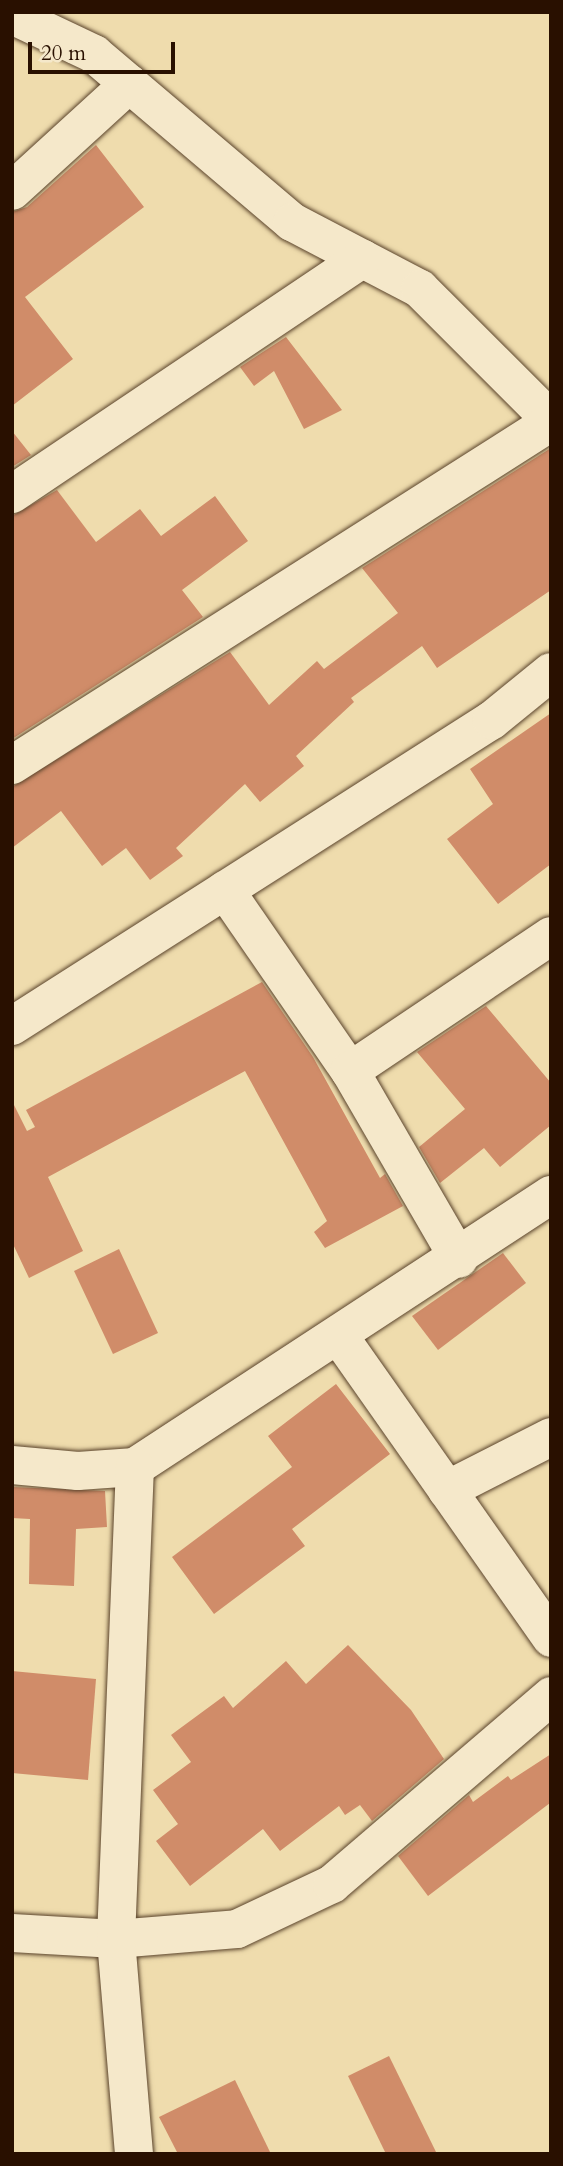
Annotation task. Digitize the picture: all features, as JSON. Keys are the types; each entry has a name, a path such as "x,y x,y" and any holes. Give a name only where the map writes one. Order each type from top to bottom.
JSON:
{"street":[{"path":"12,15 94,54 292,222 420,289 551,421 12,765"},
{"path":"12,191 129,83"},
{"path":"12,494 362,259"},
{"path":"12,1026 492,720 551,672"},
{"path":"225,890 350,1071 459,1259"},
{"path":"350,1071 551,936"},
{"path":"12,1465 78,1471 135,1467 459,1259 551,1195"},
{"path":"339,1336 551,1638"},
{"path":"447,1490 551,1437"},
{"path":"134,2154 116,1939 135,1467"},
{"path":"12,1933 116,1939 237,1929 332,1884 551,1696"}],"building":[{"path":"96,145 144,207 25,297 73,359 12,406 12,212 27,207"},
{"path":"286,337 342,410 304,429 274,371 254,386 240,367"},
{"path":"12,431 31,455 12,467"},
{"path":"551,448 551,590 437,668 422,646 351,698 354,702 296,756 304,766 260,802 245,784 176,848 183,856 150,880 126,848 102,866 61,811 12,848 12,787 230,652 269,705 317,661 324,669 398,613 362,568"},
{"path":"57,490 96,542 140,509 161,536 215,496 248,541 182,590 203,617 12,739 12,516"},
{"path":"551,713 551,864 498,904 447,839 493,804 470,769"},
{"path":"262,982 313,1057 380,1178 385,1174 403,1206 325,1248 314,1232 327,1221 245,1071 48,1177 83,1251 29,1278 12,1242 12,1101 27,1131 35,1127 26,1110"},
{"path":"486,1006 551,1083 551,1125 500,1167 484,1148 440,1183 419,1147 465,1109 417,1052"},
{"path":"119,1249 158,1333 113,1354 74,1271"},
{"path":"503,1253 526,1283 438,1350 412,1316"},
{"path":"336,1384 390,1454 292,1529 305,1546 214,1614 172,1557 292,1467 268,1436"},
{"path":"12,1487 105,1491 107,1527 76,1529 74,1586 29,1584 30,1519 12,1518"},
{"path":"348,1645 411,1710 444,1759 372,1821 360,1805 345,1815 339,1806 280,1851 263,1829 190,1886 156,1841 178,1824 153,1790 191,1762 171,1735 224,1696 233,1708 286,1661 306,1684"},
{"path":"12,1671 96,1679 88,1780 12,1773"},
{"path":"551,1754 550,1803 428,1896 398,1856 469,1795 473,1802 508,1776 511,1780"},
{"path":"389,2056 437,2154 386,2154 348,2076"},
{"path":"235,2080 271,2154 178,2154 159,2117"}]}
